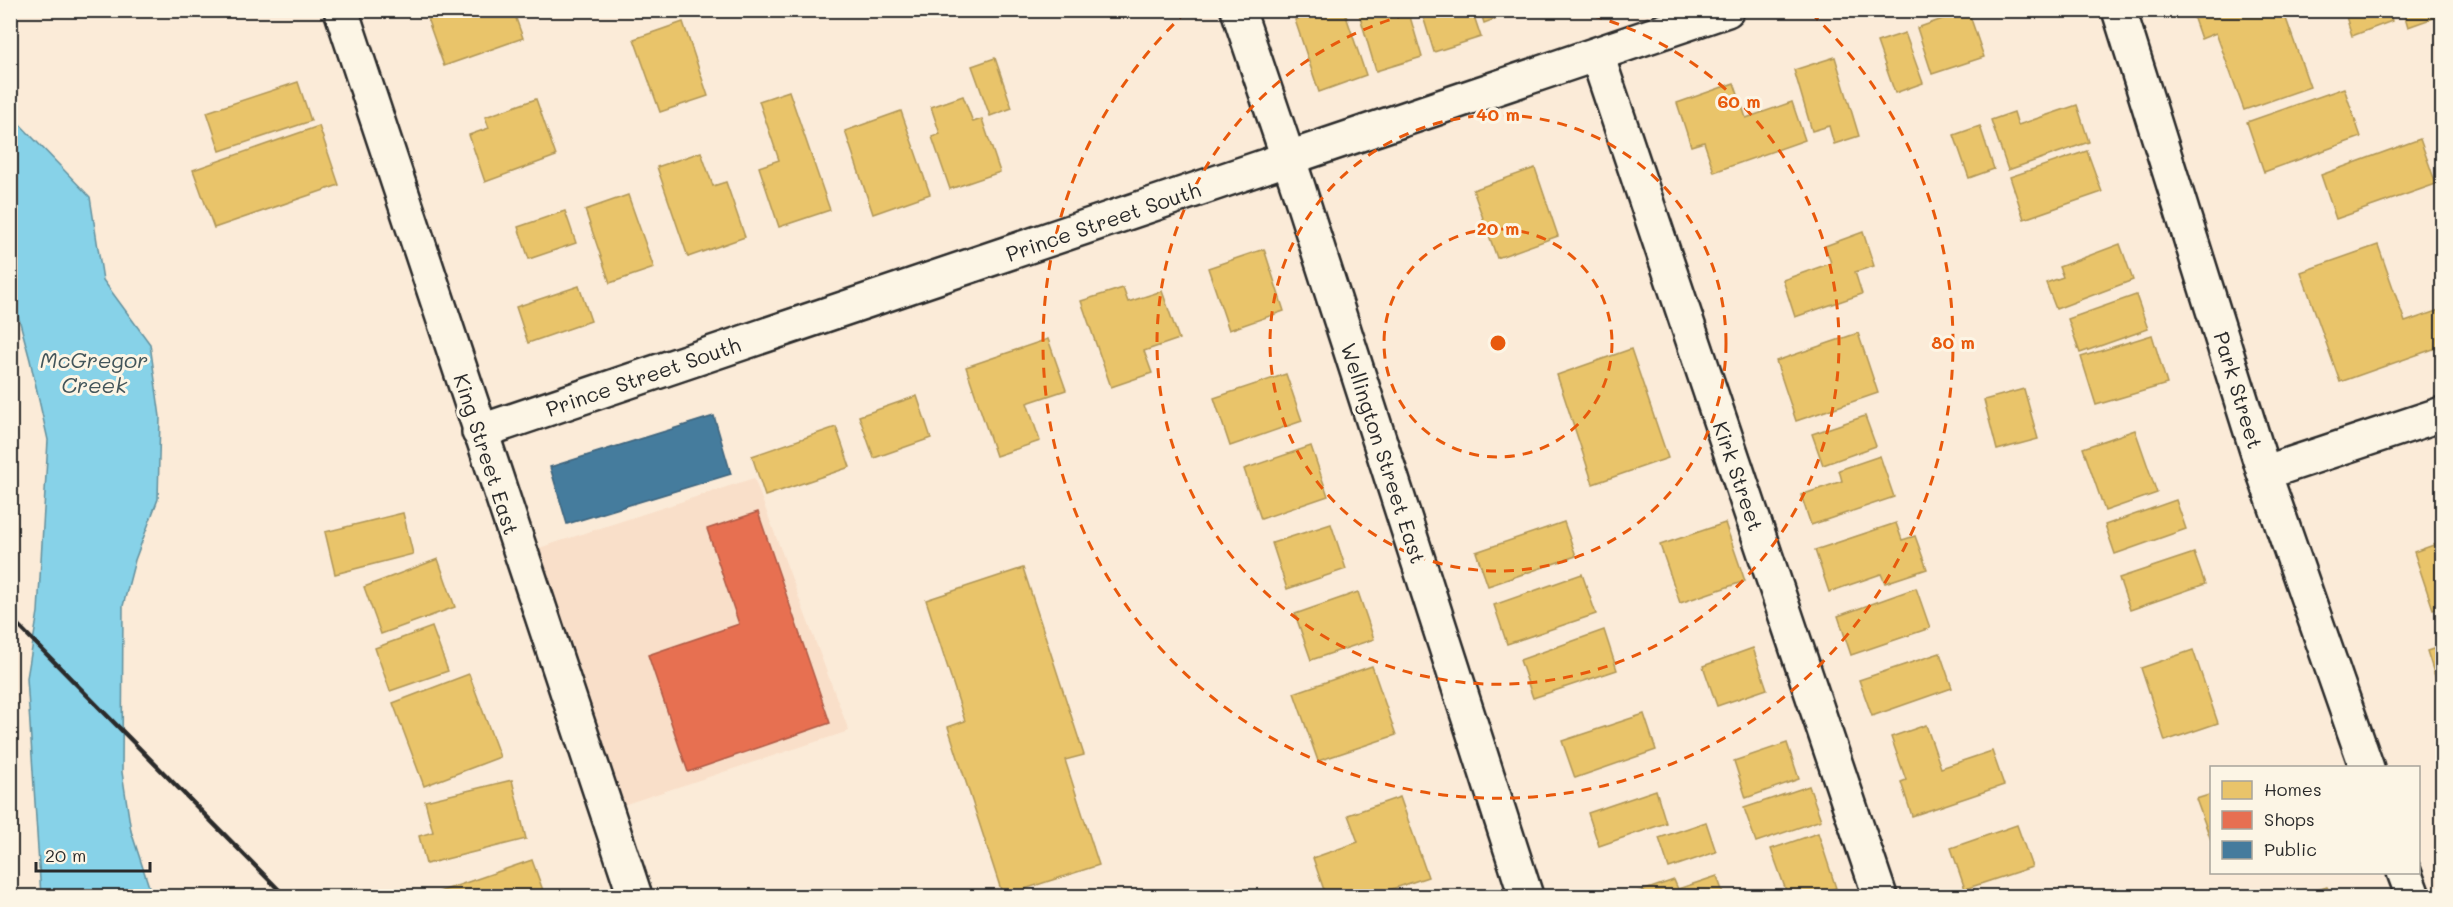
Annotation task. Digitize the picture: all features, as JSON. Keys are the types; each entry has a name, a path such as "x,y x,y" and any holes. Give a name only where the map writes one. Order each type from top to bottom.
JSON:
{"street":[{"name":"King Street East","path":"341,10 479,432 636,897"},
{"name":"Wellington Street East","path":"1238,10 1527,897"},
{"name":"Prince Street South","path":"479,432 1727,10"},
{"name":"Park Street","path":"2119,10 2264,473 2366,766"},
{"name":"Kirk Street","path":"1597,55 1880,897"},
{"path":"2264,473 2442,414"},
{"path":"2404,874 2413,897"}],"shaded area":[{"path":"754,478 849,731 623,805 536,549"}],"water":[{"name":"McGregor Creek","path":"10,114 90,197 103,280 150,344 160,417 158,499 135,560 123,606 122,772 131,831 152,896 41,896 27,678 38,612 48,440 11,289"}],"building: Homes":[{"path":"449,10 513,10 523,38 444,66 427,18"},
{"path":"1323,10 1344,10 1366,75 1319,92 1295,20"},
{"path":"1358,10 1408,10 1422,57 1376,71"},
{"path":"1421,10 1472,10 1481,37 1434,52"},
{"path":"1480,10 1516,10 1516,11 1484,23"},
{"path":"1968,10 1984,57 1932,74 1917,28"},
{"path":"2191,10 2283,10 2310,87 2244,110 2216,33 2201,39"},
{"path":"2344,10 2389,10 2392,21 2352,36"},
{"path":"2403,10 2442,10 2442,15 2408,27"},
{"path":"683,22 708,96 660,112 634,39"},
{"path":"1905,33 1923,83 1895,93 1877,42"},
{"path":"1835,57 1859,136 1834,144 1829,126 1812,131 1794,70"},
{"path":"995,58 1012,108 990,116 972,66"},
{"path":"298,82 311,121 220,151 207,112"},
{"path":"1734,83 1746,118 1792,102 1805,140 1714,172 1704,142 1691,146 1677,103"},
{"path":"2344,88 2361,137 2264,172 2247,122"},
{"path":"789,91 830,210 779,227 759,167 779,160 759,101"},
{"path":"963,96 973,122 982,119 1000,172 950,189 932,137 940,134 931,107"},
{"path":"536,99 556,156 485,182 469,135 489,128 485,117"},
{"path":"2077,105 2089,142 2008,170 1991,120 2014,112 2018,125"},
{"path":"901,111 930,194 873,214 845,131"},
{"path":"319,126 339,185 214,228 193,170"},
{"path":"1980,126 1994,169 1969,178 1954,135"},
{"path":"2420,139 2436,184 2336,219 2321,175"},
{"path":"2087,151 2102,192 2024,219 2010,177"},
{"path":"701,152 713,186 726,182 745,237 688,257 657,167"},
{"path":"1535,168 1558,236 1497,258 1473,190"},
{"path":"628,195 654,268 610,283 585,210"},
{"path":"565,211 576,243 529,259 518,227"},
{"path":"1863,232 1874,266 1855,272 1862,294 1795,317 1783,280 1831,263 1825,246"},
{"path":"2120,244 2133,280 2056,309 2046,283 2063,277 2059,267"},
{"path":"2378,245 2405,322 2442,309 2442,346 2340,382 2301,272"},
{"path":"1264,249 1284,311 1229,330 1208,268"},
{"path":"579,286 591,321 528,343 516,307"},
{"path":"1123,288 1128,302 1162,291 1179,339 1144,351 1152,373 1111,387 1081,301"},
{"path":"2136,295 2148,329 2080,353 2068,319"},
{"path":"1858,333 1878,393 1796,421 1776,361"},
{"path":"2152,335 2167,384 2096,405 2081,357"},
{"path":"1048,339 1066,390 1027,403 1040,441 996,456 966,367"},
{"path":"1631,349 1668,458 1593,484 1557,375"},
{"path":"1286,374 1302,421 1230,446 1214,398"},
{"path":"2024,389 2038,439 1997,450 1984,400"},
{"path":"917,396 931,438 874,458 859,416"},
{"path":"1865,416 1876,446 1823,465 1812,434"},
{"path":"836,427 850,467 765,496 752,456"},
{"path":"2135,430 2157,493 2105,511 2083,448"},
{"path":"1311,446 1328,496 1261,519 1244,469"},
{"path":"1880,456 1894,497 1811,525 1801,495 1842,481 1839,470"},
{"path":"2176,500 2186,529 2115,554 2105,525"},
{"path":"403,513 413,554 335,574 325,532"},
{"path":"1564,522 1576,556 1488,586 1476,552"},
{"path":"1725,523 1745,581 1680,603 1660,545"},
{"path":"1896,523 1902,540 1915,536 1927,569 1885,583 1881,574 1829,592 1815,550"},
{"path":"1331,524 1346,569 1287,589 1272,543"},
{"path":"2442,542 2442,606 2433,609 2414,552"},
{"path":"2194,553 2205,584 2130,610 2119,578"},
{"path":"438,559 455,607 381,634 364,587"},
{"path":"1023,568 1084,755 1065,760 1099,865 1003,896 948,727 965,721 926,600"},
{"path":"1582,574 1596,614 1507,644 1494,605"},
{"path":"1916,588 1930,628 1851,655 1838,616"},
{"path":"1358,592 1374,639 1311,660 1295,614"},
{"path":"432,627 448,671 390,691 375,648"},
{"path":"1604,630 1617,670 1533,698 1520,660"},
{"path":"2442,646 2442,691 2440,692 2427,651"},
{"path":"1753,648 1767,689 1717,706 1703,666"},
{"path":"2193,650 2218,723 2165,741 2141,668"},
{"path":"1940,653 1952,688 1872,716 1859,680"},
{"path":"1372,666 1396,735 1318,761 1294,693"},
{"path":"469,674 500,757 424,786 393,703"},
{"path":"1644,714 1656,750 1575,778 1562,741"},
{"path":"1926,725 1941,768 1992,751 2004,785 1912,816 1901,782 1906,780 1891,737"},
{"path":"1787,743 1799,779 1746,798 1734,761"},
{"path":"512,780 526,839 426,864 419,836 433,832 425,801"},
{"path":"1809,786 1821,820 1756,842 1744,808"},
{"path":"1656,790 1666,823 1599,846 1588,813"},
{"path":"2210,795 2210,838 2196,799"},
{"path":"1400,797 1428,877 1371,896 1326,896 1313,858 1358,842 1348,815"},
{"path":"1706,822 1716,852 1669,868 1659,838"},
{"path":"2017,825 2032,867 1965,889 1951,848"},
{"path":"1818,833 1836,888 1812,896 1788,896 1771,849"},
{"path":"532,860 545,896 440,896 439,892"},
{"path":"1717,876 1724,896 1630,895 1674,880 1678,889"},
{"path":"2327,887 2331,896 2300,896"}],"building: Shops":[{"path":"758,512 830,723 688,772 648,655 739,624 707,529"}],"building: Public":[{"path":"714,416 731,474 567,524 550,467"}],"railway":[{"path":"10,617 285,896"}]}
